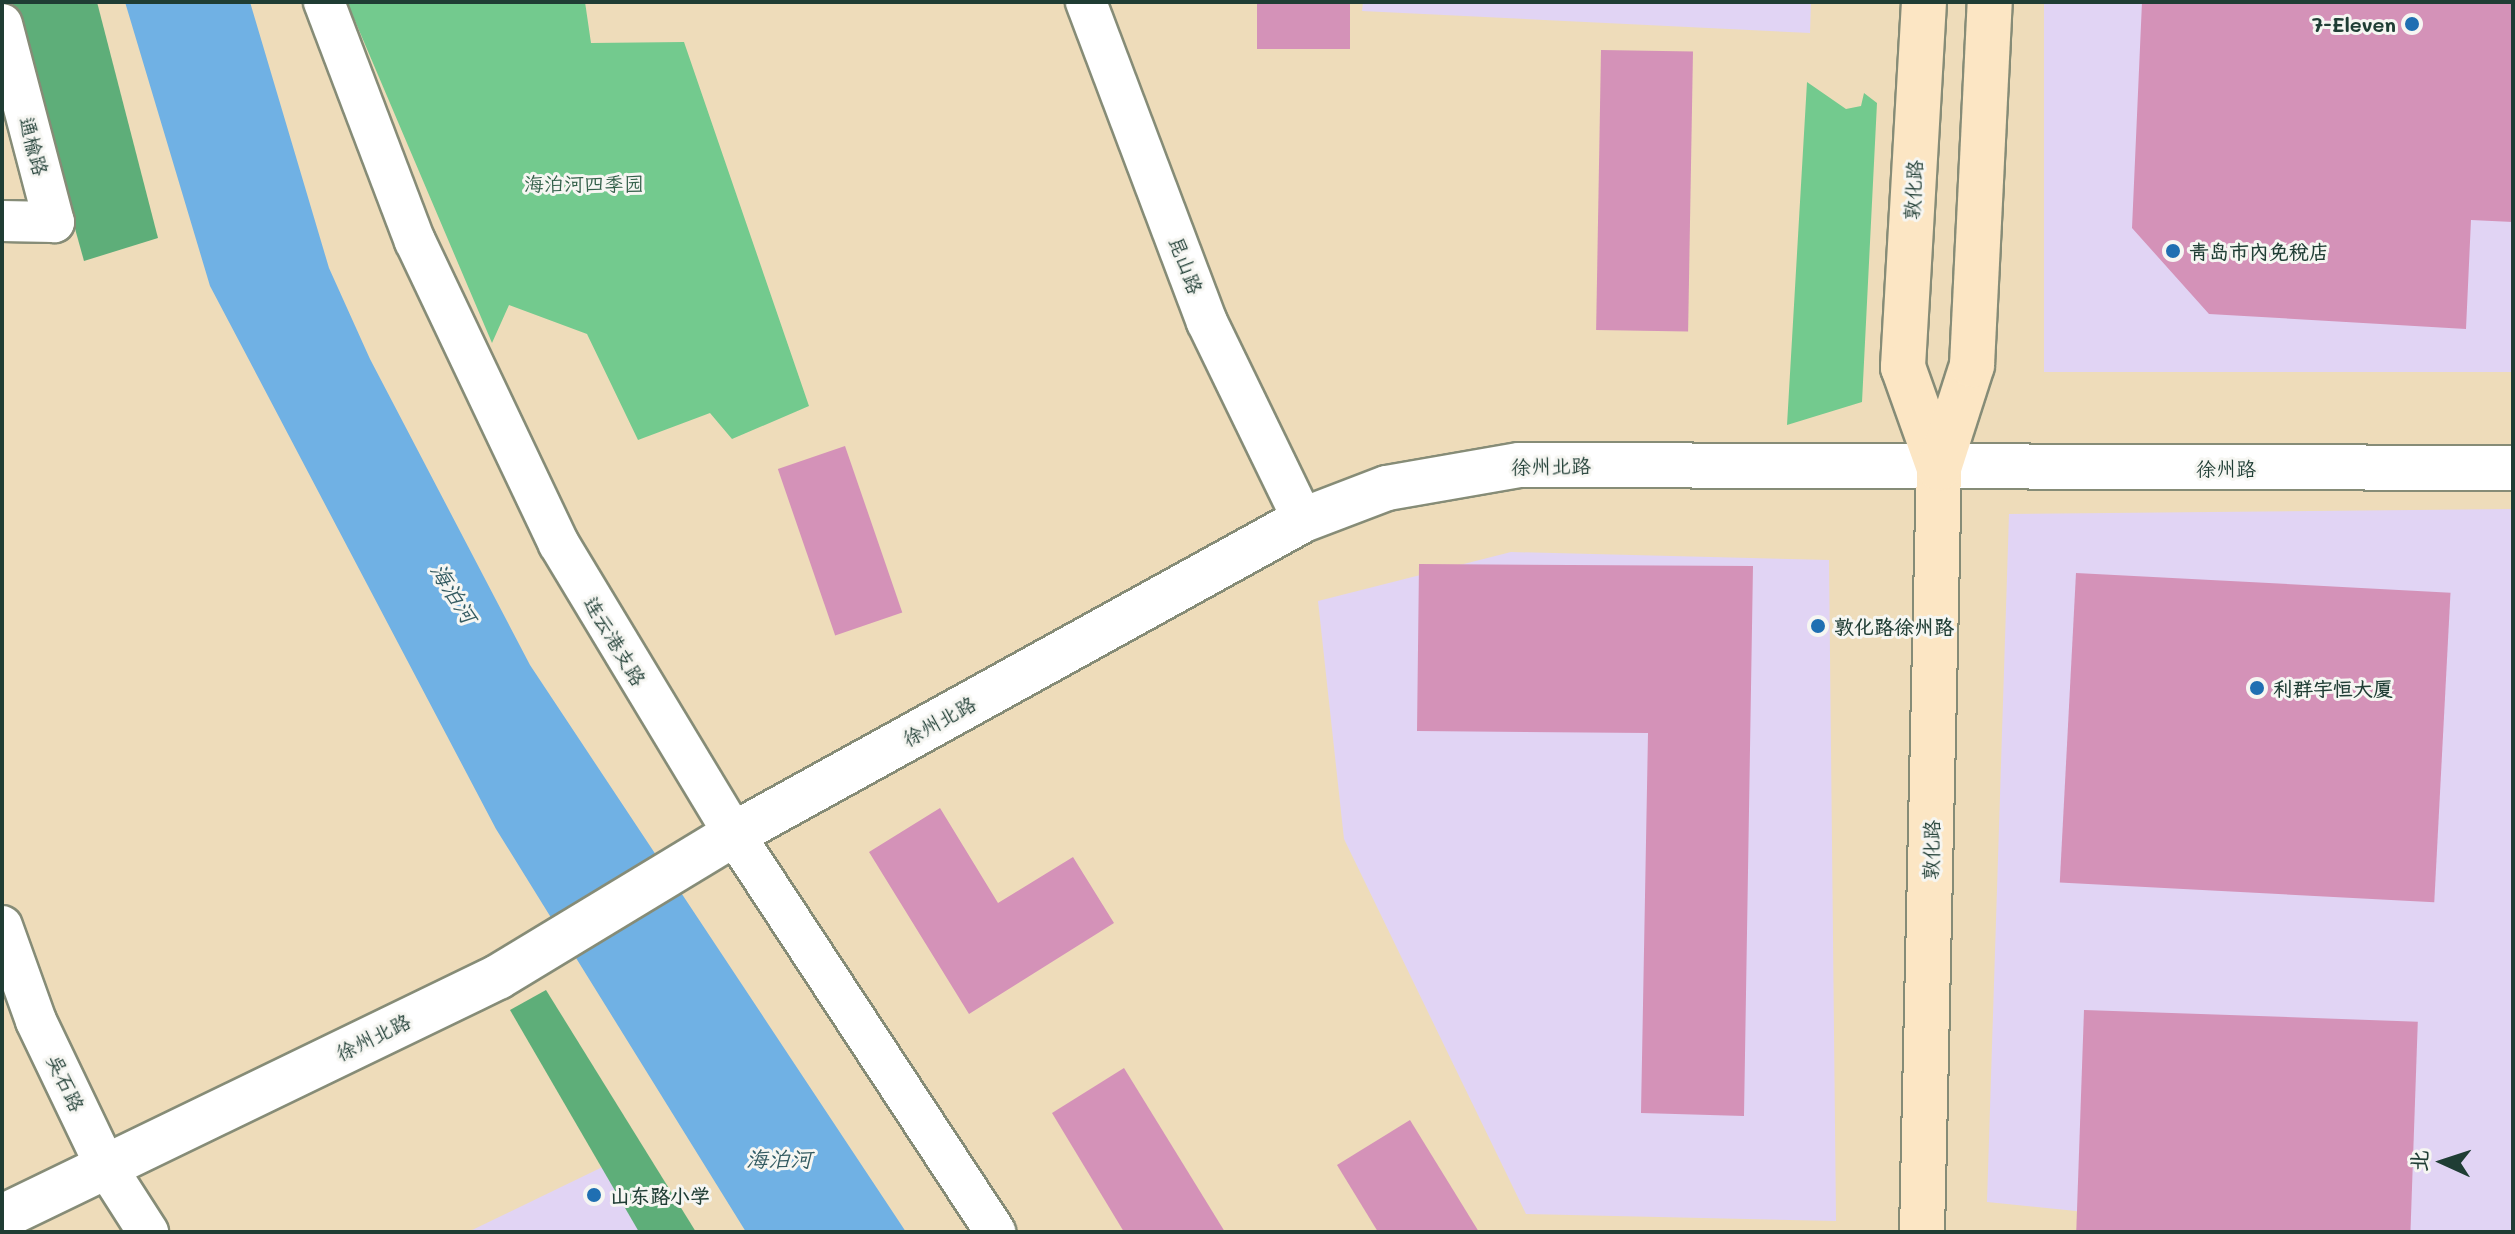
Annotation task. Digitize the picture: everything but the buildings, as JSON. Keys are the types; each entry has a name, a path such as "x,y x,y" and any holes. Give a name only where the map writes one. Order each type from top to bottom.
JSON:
{"main road":[{"name":"敦化路","path":"1924,2 1903,367 1939,468"},
{"name":"敦化路","path":"1922,1232 1939,468 1972,365 1990,2"}],"street":[{"name":"连云港支路","path":"324,2 403,211 511,448 618,648 734,834 995,1232"},
{"name":"昆山路","path":"1086,2 1207,322 1303,520"},
{"name":"通榆路","path":"2,24 54,222 2,221"},
{"name":"徐州北路","path":"2,1217 498,977 734,834 1303,520 1387,488 1519,465 1939,468"},
{"name":"徐州路","path":"1939,468 2513,468"},
{"name":"吴石路","path":"2,926 36,1021 105,1165 148,1232"}],"shaded area":[{"path":"1363,2 1811,2 1810,33 1362,11"},
{"path":"2044,2 2513,2 2513,372 2044,372"},
{"path":"2513,509 2513,1232 2281,1232 1987,1202 2009,514"},
{"path":"1511,552 1829,560 1836,1221 1526,1214 1344,839 1318,601"},
{"name":"山东路小学","path":"621,1158 666,1232 468,1232"}],"green space":[{"path":"12,2 97,2 158,238 84,261"},
{"name":"海泊河四季园","path":"347,2 585,2 591,43 684,42 809,406 732,439 710,413 638,440 587,334 509,305 492,343"},
{"path":"1807,82 1846,109 1861,106 1864,93 1877,103 1862,402 1787,425"},
{"path":"546,990 696,1232 639,1232 510,1010"}],"water":[{"name":"海泊河","path":"125,2 250,2 329,268 370,359 530,665 906,1232 746,1232 496,829 210,286"}],"place":[{"name":"7-Eleven","path":"2412,24"},
{"name":"青岛市内免税店","path":"2173,251"},
{"name":"敦化路徐州路","path":"1818,626"},
{"name":"利群宇恒大厦","path":"2257,688"},
{"name":"山东路小学","path":"594,1195"}]}
